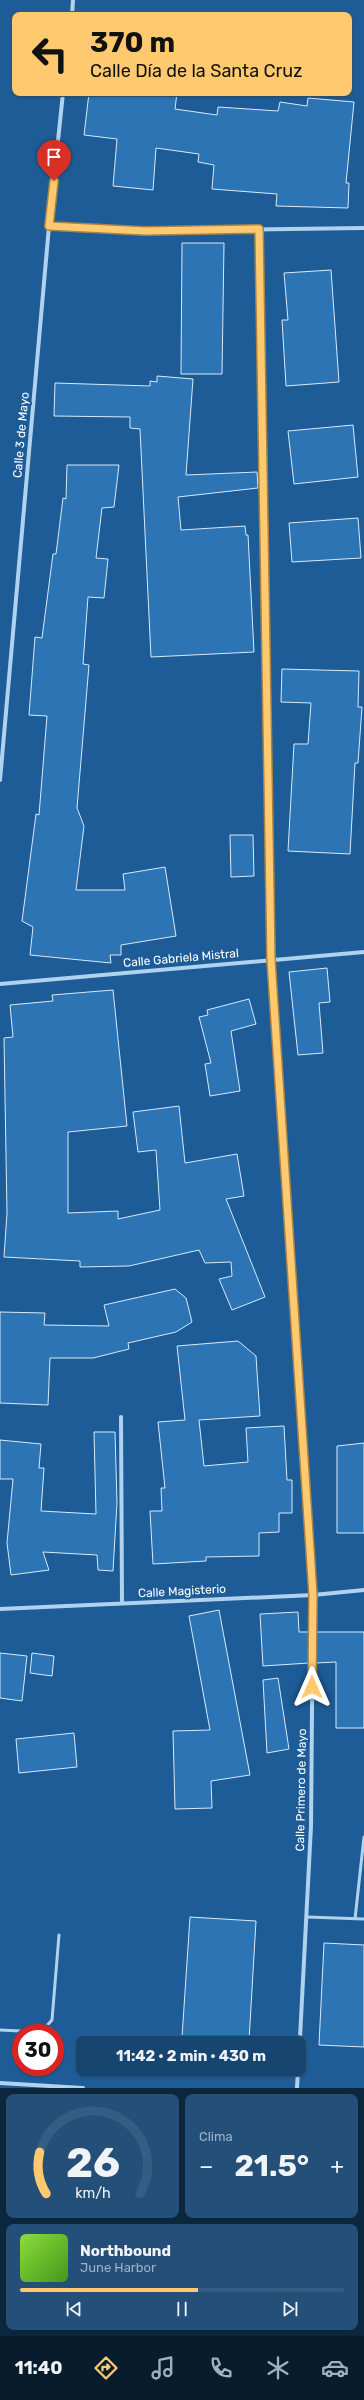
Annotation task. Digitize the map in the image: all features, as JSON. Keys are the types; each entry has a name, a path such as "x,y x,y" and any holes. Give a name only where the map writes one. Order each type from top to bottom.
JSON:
{"street":[{"path":"72,12 73,0"},
{"name":"Calle 3 de Mayo","path":"0,780 49,226 63,96"},
{"path":"49,226 145,231 364,228"},
{"name":"Calle Primero de Mayo","path":"259,229 271,960 313,1595 311,1826 300,2036"},
{"name":"Calle Gabriela Mistral","path":"0,984 364,952"},
{"path":"121,1417 122,1603"},
{"name":"Calle Magisterio","path":"0,1609 313,1595 364,1590"},
{"path":"297,2088 298,2076"},
{"path":"0,2083 82,2088"}],"lane":[{"path":"355,1919 364,1838"},
{"path":"307,1917 364,1919"},
{"path":"0,2030 41,2032 52,2020 59,1935"}],"building":[{"path":"89,96 177,96 175,109 217,115 218,107 278,111 280,102 307,106 308,98 354,102 346,183 349,183 348,208 276,206 277,194 212,189 214,165 198,162 199,154 156,148 153,190 113,186 117,139 84,135"},
{"path":"182,243 224,243 222,374 181,374"},
{"path":"331,270 339,382 286,386 282,320 288,320 284,273"},
{"path":"157,376 193,379 186,475 257,472 258,488 178,497 181,530 245,526 246,535 248,535 254,652 151,657 140,429 130,428 130,417 54,416 55,383 150,386 150,381 157,382"},
{"path":"353,425 358,477 294,484 288,431"},
{"path":"67,465 119,465 114,507 102,508 96,558 108,559 104,598 88,597 83,664 89,665 77,808 84,826 76,890 125,890 123,874 165,867 176,936 121,945 121,955 110,955 111,963 30,955 33,927 22,921 36,814 39,815 47,716 29,715 35,637 42,638 53,554 56,554 63,498 66,499"},
{"path":"358,518 361,558 292,562 289,523"},
{"path":"282,669 359,671 358,707 362,707 358,763 355,763 350,854 288,851 294,744 308,744 311,703 281,702"},
{"path":"230,835 253,835 254,876 231,877"},
{"path":"327,968 330,1002 319,1003 323,1053 298,1055 289,972"},
{"path":"113,990 127,1126 68,1132 68,1213 118,1211 118,1219 160,1210 156,1150 138,1152 133,1112 179,1106 185,1163 237,1154 244,1196 226,1199 265,1297 232,1310 219,1279 232,1276 231,1262 205,1263 199,1250 129,1266 80,1267 80,1261 4,1257 7,1213 4,1038 13,1037 10,1005 53,1001 52,995"},
{"path":"249,999 256,1024 231,1031 240,1091 210,1096 205,1064 211,1063 199,1017 208,1015 207,1010"},
{"path":"175,1289 186,1298 192,1322 176,1332 128,1343 129,1349 93,1358 50,1358 48,1405 0,1403 0,1312 45,1313 44,1325 109,1326 104,1305"},
{"path":"238,1341 256,1356 260,1416 199,1420 204,1466 248,1462 246,1428 284,1426 287,1480 292,1480 292,1513 279,1513 279,1532 259,1533 259,1556 206,1557 206,1561 153,1564 150,1511 162,1511 161,1488 165,1488 158,1422 185,1420 177,1346"},
{"path":"94,1432 115,1432 117,1503 113,1571 98,1570 97,1555 43,1552 49,1570 11,1575 7,1543 13,1479 0,1479 0,1440 41,1444 39,1468 44,1468 41,1511 96,1514"},
{"path":"364,1443 364,1533 337,1533 337,1446"},
{"path":"219,1610 250,1775 211,1781 212,1808 175,1809 173,1731 210,1730 189,1616"},
{"path":"298,1612 299,1632 309,1632 309,1663 263,1666 260,1614"},
{"path":"316,1632 364,1632 364,1728 336,1728 336,1662 316,1663"},
{"path":"0,1653 27,1656 22,1701 0,1698"},
{"path":"32,1653 54,1656 52,1676 30,1673"},
{"path":"278,1678 289,1749 267,1753 263,1680"},
{"path":"74,1733 77,1767 19,1773 16,1739"},
{"path":"190,1917 256,1921 249,2036 182,2036"},
{"path":"324,1943 364,1945 364,2047 319,2045"}],"route":[{"path":"54,181 49,226 145,231 259,229 271,960 313,1595 312,1687"}]}
